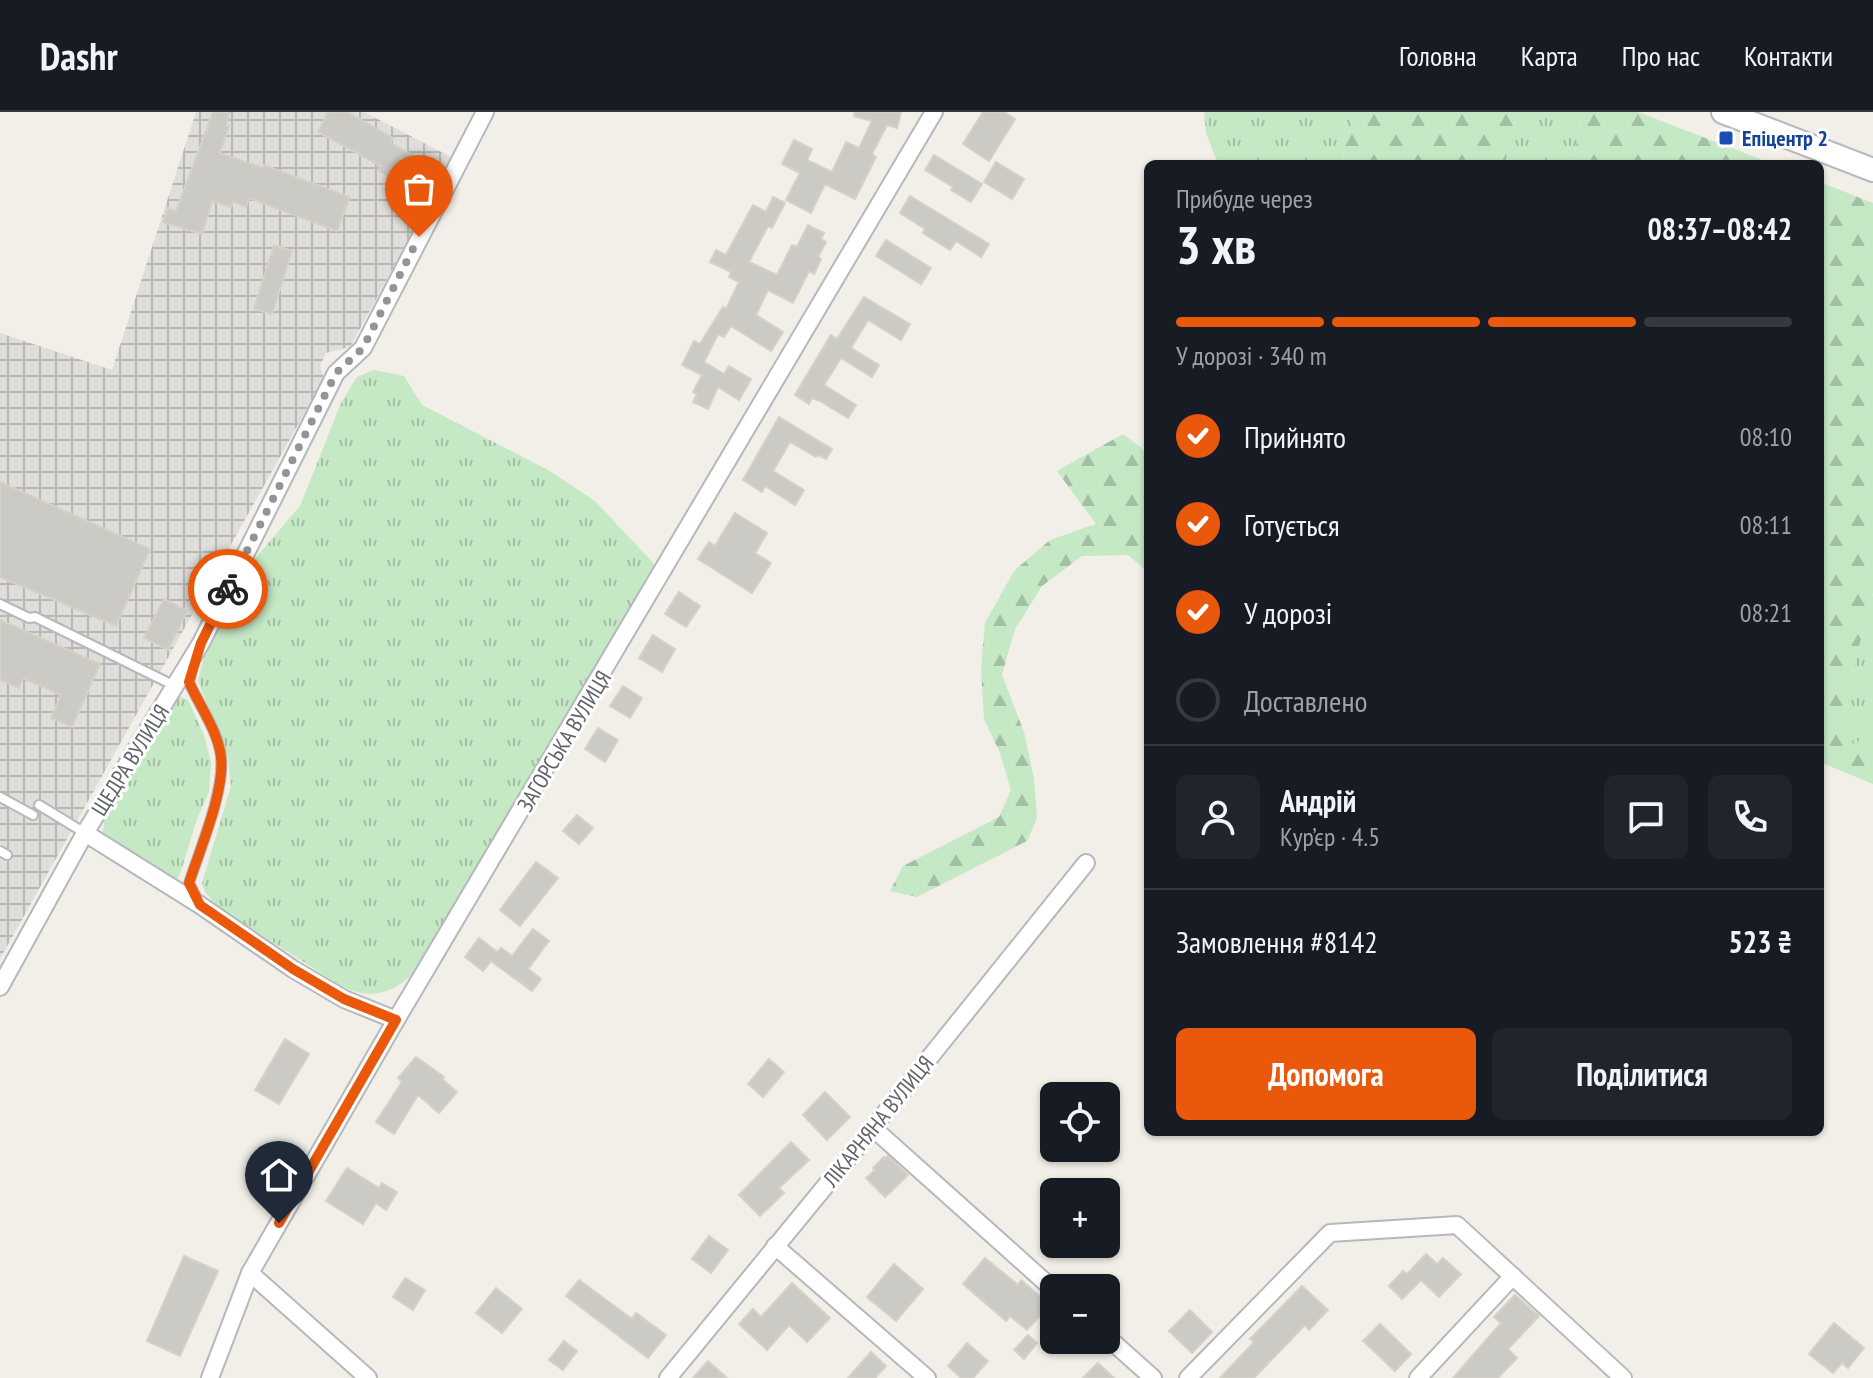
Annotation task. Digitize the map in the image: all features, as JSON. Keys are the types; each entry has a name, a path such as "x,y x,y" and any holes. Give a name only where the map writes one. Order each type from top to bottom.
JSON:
{"street":[{"name":"ЩЕДРА ВУЛИЦЯ","path":"0,987 85,833 201,643 336,373 363,348 485,112"},
{"name":"ЗАГОРСЬКА ВУЛИЦЯ","path":"210,1378 250,1273 396,1020 934,112"},
{"path":"1723,112 1873,170"},
{"path":"85,833 200,905 293,969 344,999 396,1020"},
{"name":"ЛІКАРНЯНА ВУЛИЦЯ","path":"668,1378 1086,863"},
{"path":"873,1128 1040,1277"},
{"path":"1188,1378 1330,1233 1457,1225 1623,1378"},
{"path":"775,1246 927,1378"},
{"path":"250,1273 368,1378"},
{"path":"1418,1378 1513,1276"},
{"path":"1120,1349 1153,1378"}],"lane":[{"path":"0,604 29,618 35,617 175,686"},
{"path":"200,905 189,883 220,781 221,756 189,682 201,643"},
{"path":"0,797 33,815"},
{"path":"39,805 85,833"}],"shaded area":[{"path":"196,112 364,112 453,158 350,347 326,353 320,366 324,378 0,959 0,333 112,370"}],"green space":[{"path":"1204,112 1356,112 1343,149 1344,160 1216,160 1206,133"},
{"path":"1356,112 1517,112 1506,160 1344,160 1343,149"},
{"path":"1517,112 1582,112 1574,160 1506,160"},
{"path":"1582,112 1638,112 1763,160 1574,160"},
{"path":"1824,184 1873,203 1873,593 1843,707 1853,745 1873,730 1873,784 1824,764"},
{"path":"374,370 404,376 422,405 548,470 595,501 657,567 421,966 393,988 375,994 341,986 218,907 205,892 202,883 231,786 228,757 198,681 205,652 253,561 300,506 341,403 357,377"},
{"path":"1123,434 1144,450 1144,569 1128,555 1082,556 1042,586 1015,629 1002,675 1024,732 1034,779 1037,818 1027,841 917,897 890,891 903,866 999,817 1011,790 1000,753 984,719 981,668 985,623 1014,571 1050,540 1096,524 1057,471"},
{"path":"1873,593 1873,730 1853,746 1843,707"},
{"path":"179,696 188,700 204,735 211,763 209,792 175,882 115,846 103,832 105,814 118,800 172,702"}],"building":[{"path":"213,112 230,112 220,153 263,168 264,165 350,197 337,231 249,198 246,207 233,202 231,207 212,201 202,234 163,222 168,208 176,211"},
{"path":"328,112 347,112 393,138 390,143 437,168 422,195 379,171 381,166 318,132"},
{"path":"855,112 901,112 897,128 887,125 872,154 876,157 855,199 825,184 811,213 786,200 800,173 782,164 794,140 812,149 807,160 832,172 846,142 859,148 872,121 854,116"},
{"path":"983,112 1004,112 1015,119 989,161 963,144"},
{"path":"934,155 982,184 971,202 925,170"},
{"path":"996,162 1024,179 1012,199 984,182"},
{"path":"910,196 989,244 981,257 956,241 950,250 923,233 925,229 900,213"},
{"path":"773,197 785,203 772,228 768,226 749,262 777,275 792,245 797,247 808,225 824,233 821,239 826,242 818,257 821,259 814,274 809,271 793,303 768,290 756,315 783,332 771,351 731,326 724,337 718,334 704,362 724,374 729,366 751,379 739,400 718,387 708,409 693,402 697,394 693,392 702,375 682,365 694,341 700,344 723,307 726,309 739,282 729,277 731,272 710,262 716,250 726,255 753,205 766,212"},
{"path":"886,240 931,268 921,284 876,256"},
{"path":"274,245 292,251 272,314 254,309"},
{"path":"864,297 910,324 901,340 868,320 851,348 879,365 872,377 841,358 824,385 856,405 848,418 820,401 812,398 809,404 795,395 831,335 837,339"},
{"path":"779,417 832,449 826,459 816,457 790,442 773,471 804,490 795,505 765,486 762,492 743,480"},
{"path":"0,482 150,549 116,626 0,577"},
{"path":"735,513 767,533 755,553 771,563 752,593 698,559 709,542 715,546"},
{"path":"679,592 700,606 686,627 665,614"},
{"path":"164,599 187,611 168,650 144,638"},
{"path":"0,620 100,664 72,727 51,718 61,695 23,678 19,688 0,680"},
{"path":"653,635 675,649 662,672 639,658"},
{"path":"623,686 642,698 630,718 610,706"},
{"path":"598,728 618,740 605,762 585,749"},
{"path":"577,815 593,828 579,844 563,831"},
{"path":"536,862 558,878 520,926 500,910"},
{"path":"533,929 549,941 528,969 541,979 532,991 491,961 483,971 465,957 479,938 497,952 501,948 512,956"},
{"path":"285,1039 309,1054 279,1104 255,1090"},
{"path":"416,1057 444,1077 442,1079 457,1092 439,1113 418,1095 394,1134 376,1122 402,1082 398,1078"},
{"path":"769,1059 784,1072 763,1097 748,1084"},
{"path":"825,1092 850,1117 827,1140 803,1115"},
{"path":"791,1142 809,1160 779,1188 784,1193 760,1216 739,1195"},
{"path":"888,1156 908,1175 885,1197 866,1178"},
{"path":"347,1168 379,1188 382,1183 397,1192 386,1210 376,1203 363,1224 326,1201"},
{"path":"709,1236 728,1250 711,1273 692,1259"},
{"path":"1426,1254 1437,1264 1443,1258 1461,1274 1439,1297 1421,1280 1402,1299 1389,1286 1403,1271 1407,1274"},
{"path":"184,1256 218,1271 180,1356 147,1341"},
{"path":"985,1258 1018,1285 1021,1280 1040,1296 1040,1316 1027,1330 1010,1316 1006,1321 963,1284"},
{"path":"894,1264 923,1289 896,1321 867,1297"},
{"path":"405,1278 425,1290 413,1310 393,1297"},
{"path":"579,1280 632,1319 636,1313 666,1335 648,1358 566,1296"},
{"path":"792,1283 830,1318 807,1342 789,1325 767,1350 739,1324 753,1309 761,1317"},
{"path":"1302,1286 1328,1310 1309,1330 1305,1325 1254,1378 1220,1378 1254,1342 1250,1339"},
{"path":"496,1288 522,1309 502,1333 476,1313"},
{"path":"1515,1295 1539,1316 1508,1349 1517,1358 1498,1378 1453,1378 1501,1323 1494,1317"},
{"path":"1190,1310 1212,1332 1192,1353 1169,1331"},
{"path":"1834,1323 1864,1348 1848,1368 1842,1363 1833,1373 1809,1354"},
{"path":"1380,1324 1411,1354 1395,1371 1363,1341"},
{"path":"1028,1335 1037,1343 1024,1359 1014,1350"},
{"path":"564,1341 577,1351 563,1370 549,1360"},
{"path":"967,1343 988,1361 973,1378 961,1378 948,1366"},
{"path":"871,1352 886,1366 875,1378 848,1378"},
{"path":"708,1361 727,1378 693,1378"},
{"path":"1098,1363 1114,1378 1083,1378"}],"way so far":[{"path":"228,589 267,515 311,419 336,373 363,348 419,237"}],"place":[{"name":"Епіцентр 2","path":"1726,138"}],"route":[{"path":"228,589 201,643 189,682 221,756 220,781 189,883 200,905 293,969 344,999 396,1020 279,1223"}]}
